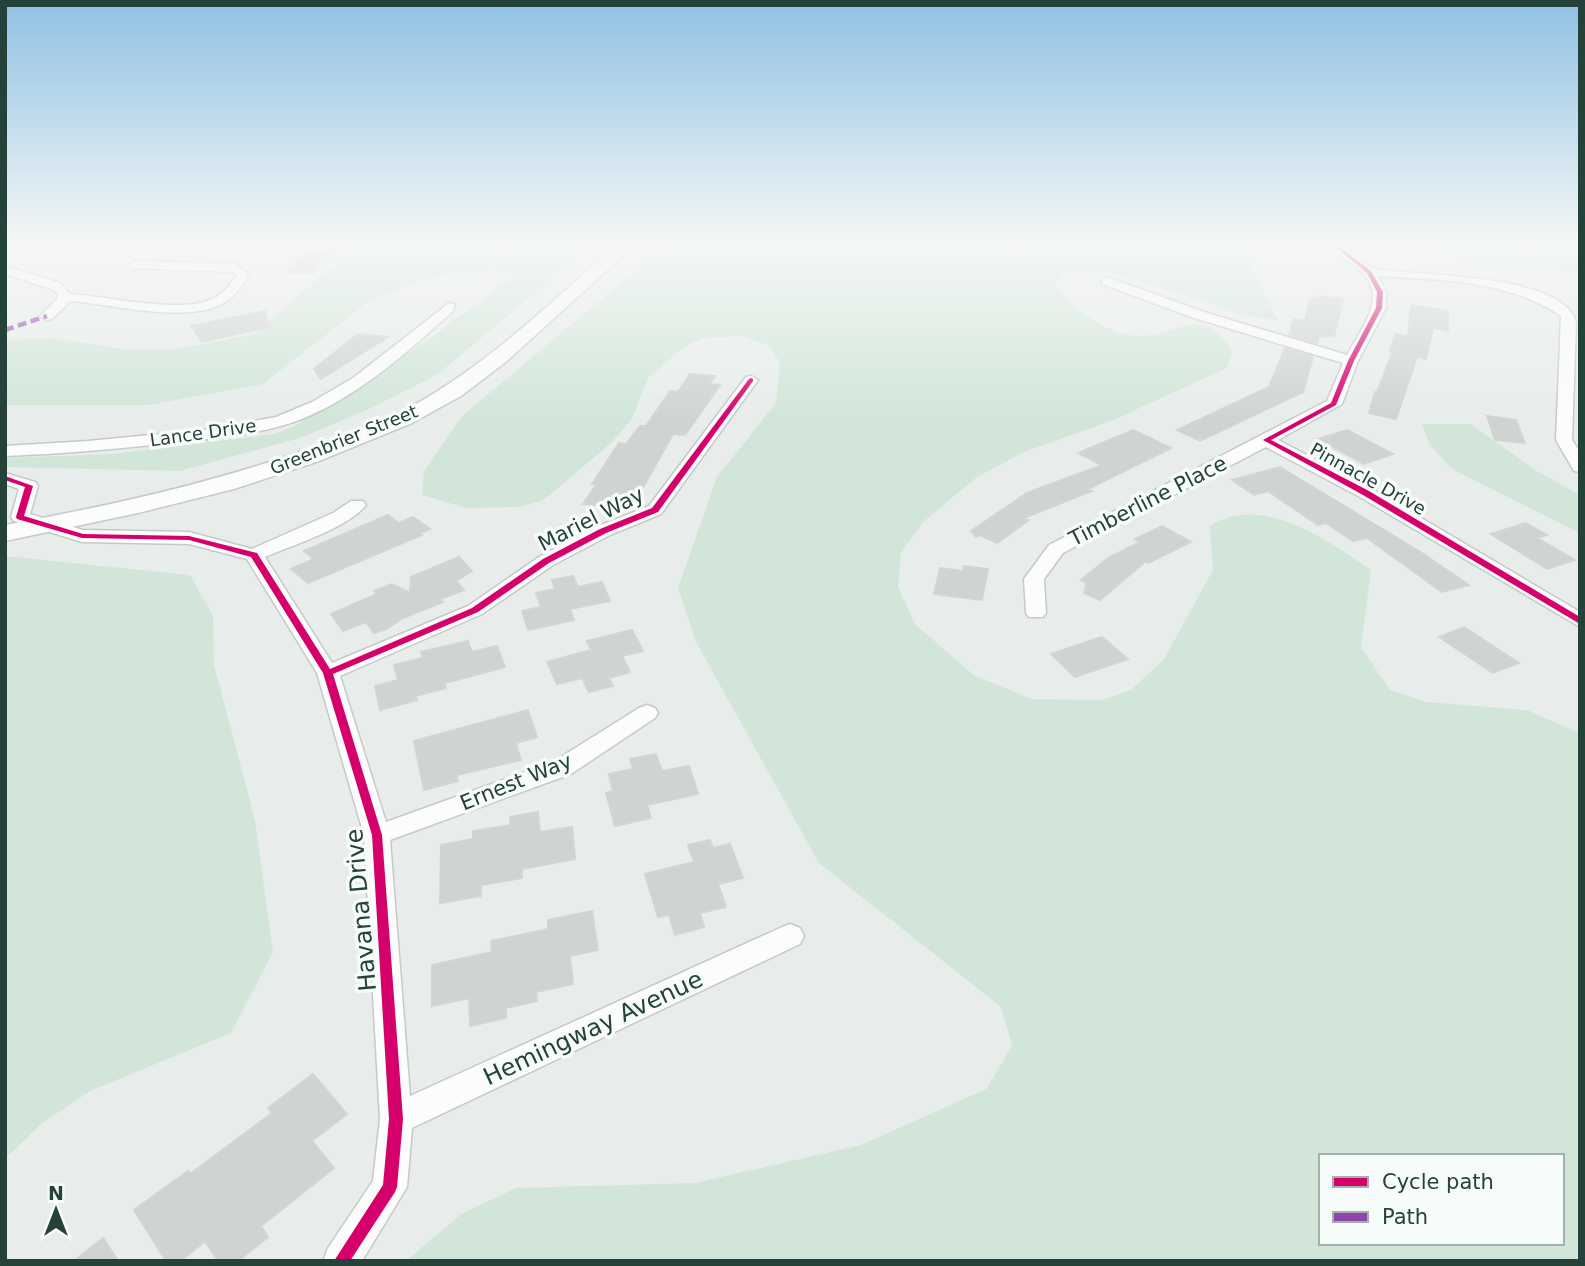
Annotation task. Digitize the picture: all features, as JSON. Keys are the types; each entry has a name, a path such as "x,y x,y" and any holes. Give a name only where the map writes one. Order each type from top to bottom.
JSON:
{"main road":[{"name":"Greenbrier Street","path":"10,523 194,481 276,457 356,426 402,404 456,373 542,300"},
{"name":"Greenbrier Street","path":"48,525 243,480 313,456 414,413 452,392 487,366 563,300"}],"street":[{"path":"64,300 50,313 125,304"},
{"path":"91,300 180,311 202,307 218,300"},
{"path":"1158,300 1351,361"},
{"name":"Pinnacle Drive","path":"1266,440 1334,404 1351,361 1379,308 1379,300"},
{"path":"1544,300 1567,314 1569,322 1564,440 1580,467"},
{"name":"Lance Drive","path":"5,451 50,450 237,431 297,415 378,367 449,307"},
{"name":"Mariel Way","path":"328,673 475,610 546,561 603,531 655,509 751,380"},
{"name":"Pinnacle Drive","path":"1266,440 1366,493 1580,621"},
{"name":"Timberline Place","path":"1036,612 1034,579 1056,549 1266,440"},
{"path":"5,478 29,486 10,523 48,525 82,536 190,538 254,555 339,517 357,505"},
{"name":"Havana Drive","path":"254,555 328,673 377,835 396,1119 390,1187 341,1261"},
{"name":"Ernest Way","path":"377,835 562,768 647,713"},
{"name":"Hemingway Avenue","path":"396,1119 790,936"}],"green space":[{"path":"293,300 370,300 263,384 148,405 5,405 5,340 51,338 124,349 178,349 254,334"},
{"path":"482,300 526,300 438,374 369,409 300,438 180,471 5,467 5,458 112,454 274,434 295,426 429,339"},
{"path":"600,300 1068,300 1104,326 1129,335 1155,334 1191,325 1211,328 1232,352 1227,368 1111,421 1024,452 977,477 923,522 901,553 898,587 915,624 975,676 1032,699 1102,700 1131,690 1164,659 1213,570 1210,526 1230,517 1251,514 1272,517 1315,534 1371,570 1361,647 1390,690 1427,702 1527,710 1580,733 1580,1261 406,1261 461,1214 516,1188 695,1183 861,1145 986,1089 1012,1046 1001,1007 819,863 696,642 678,588 717,477 776,403 780,364 771,347 742,336 704,338 688,344 648,378 632,419 612,442 544,500 519,507 466,508 422,495 424,471 462,416"},
{"path":"1198,300 1267,300 1278,320 1251,316"},
{"path":"1422,424 1471,424 1535,470 1580,495 1580,533 1452,469 1430,445"},
{"path":"5,556 190,575 213,616 214,665 255,820 273,952 231,1033 90,1091 41,1124 5,1159"}],"building":[{"path":"1310,300 1343,300 1334,336 1319,337 1317,343 1289,335 1294,319 1305,321"},
{"path":"1411,305 1448,311 1448,331 1433,328 1426,359 1417,357 1396,419 1369,413 1393,351 1390,351 1395,334 1408,337"},
{"path":"265,311 269,327 202,342 191,326"},
{"path":"358,334 388,337 321,379 314,369"},
{"path":"1285,348 1313,357 1303,392 1200,441 1177,430 1269,387"},
{"path":"690,374 715,376 709,384 720,385 685,435 673,434 636,500 617,498 611,507 583,504 596,485 592,484 619,443 626,444 640,426 646,426 670,391 678,392"},
{"path":"1487,416 1516,420 1525,443 1495,440"},
{"path":"1133,430 1171,448 1088,489 1092,491 1024,518 1029,520 997,543 980,535 976,537 971,531 1027,493 1102,465 1078,453"},
{"path":"1347,430 1393,454 1364,464 1318,439"},
{"path":"1280,467 1422,553 1469,585 1442,592 1367,538 1353,541 1326,523 1318,525 1268,491 1254,495 1232,480"},
{"path":"388,515 399,523 413,517 430,529 420,533 422,535 308,583 291,569 314,559 304,551"},
{"path":"1525,523 1547,535 1537,538 1575,560 1547,569 1491,534"},
{"path":"1162,526 1191,542 1148,563 1146,561 1100,600 1084,593 1087,583 1081,580 1108,558 1140,542 1135,539"},
{"path":"459,557 472,571 456,581 464,590 440,599 443,602 403,618 386,629 374,633 366,622 343,631 331,614 377,594 374,591 392,584 410,593 411,577"},
{"path":"964,566 988,569 982,600 934,594 940,568 963,571"},
{"path":"573,576 578,587 602,582 610,601 570,609 574,620 528,630 522,611 541,607 536,593 555,589 552,580"},
{"path":"1464,627 1519,663 1493,673 1439,637"},
{"path":"632,630 643,651 622,656 630,672 609,678 613,686 589,692 582,678 557,684 547,662 591,650 587,641"},
{"path":"1102,637 1128,659 1075,677 1051,654"},
{"path":"468,641 472,652 497,646 505,667 445,683 446,688 415,696 417,700 380,710 375,686 398,680 394,665 423,658 421,652"},
{"path":"528,710 537,737 516,743 521,760 457,775 458,781 424,790 414,741"},
{"path":"656,754 662,771 689,766 698,794 647,805 651,818 615,826 606,793 613,791 609,774 633,769 630,759"},
{"path":"538,812 540,832 572,827 575,859 522,869 522,878 481,885 481,896 440,903 441,845 473,839 473,831 511,825 510,817"},
{"path":"710,840 713,848 730,844 743,878 718,884 726,907 700,913 704,927 675,935 669,915 658,917 645,874 694,862 688,845"},
{"path":"592,911 598,950 570,956 573,984 536,992 537,1001 506,1008 506,1018 470,1026 469,998 432,1006 432,965 492,952 491,941 548,929 548,920"},
{"path":"313,1074 347,1114 312,1141 334,1168 261,1226 268,1237 238,1261 218,1261 205,1241 181,1261 166,1261 134,1210 188,1171 190,1174 272,1113 268,1108"},
{"path":"103,1238 118,1261 74,1261"}],"marked path":[{"path":"5,330 47,316"}],"cycle path":[{"path":"1379,300 1379,308 1351,361 1334,404 1266,440 1366,493 1580,621"},
{"path":"328,673 475,610 546,561 603,531 655,510 751,380"},
{"path":"5,478 29,486 20,517 82,536 189,538 254,555 328,673 377,835 396,1119 390,1187 341,1261"}]}
